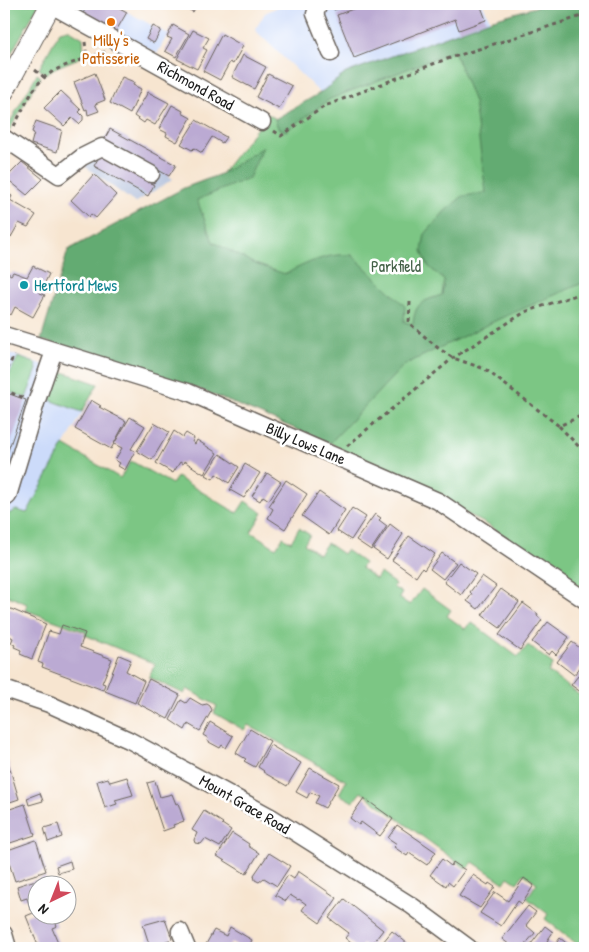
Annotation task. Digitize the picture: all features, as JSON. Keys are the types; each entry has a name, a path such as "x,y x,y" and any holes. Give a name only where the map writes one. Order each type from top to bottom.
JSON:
{"main road":[{"path":"4,91 51,4"}],"street":[{"name":"Richmond Road","path":"51,4 262,122"},
{"path":"319,4 315,14 331,53"},
{"path":"5,139 59,174 82,157 102,147 151,174"},
{"name":"Billy Lows Lane","path":"4,335 188,392 438,501 585,600"},
{"path":"4,499 8,496 54,351"},
{"name":"Mount Grace Road","path":"4,689 48,704 129,740 254,808 412,906 470,948"},
{"path":"180,931 187,948"},
{"path":"4,934 8,948"}],"path":[{"path":"281,136 325,106 441,61 585,15"},
{"path":"5,139 44,77 124,45"},
{"path":"335,455 453,358 525,312 585,292"},
{"path":"410,302 409,323 438,348 453,358 485,369 559,426 585,453"},
{"path":"4,376 8,367"},
{"path":"559,426 585,414"}],"shaded area":[{"path":"77,4 113,4 168,34 157,54 74,9"},
{"path":"284,4 483,4 490,20 346,73 320,93 255,30 265,13"},
{"path":"110,129 176,165 169,176 173,179 135,203 83,165 104,140"},
{"path":"4,351 98,384 27,514 16,510 4,516"}],"green space":[{"path":"4,4 39,4 4,66"},
{"name":"Parkfield","path":"546,4 585,4 585,590 488,525 330,443 189,385 68,250 184,188 221,174 268,114 276,119 320,93 346,73 490,20"},
{"path":"546,4 585,4 585,282 499,319 404,365 330,443 189,385 41,340 68,250 184,188 221,174 263,147 249,178 197,200 213,242 255,264 285,274 326,257 352,255 405,306 404,322 413,324 416,311 421,304 442,295 444,280 428,266 422,251 425,234 446,210 463,196 486,193 474,102 454,51 330,99 286,131 278,128 275,119 320,93 346,73 490,20"},
{"path":"68,29 83,38 84,56 45,74 39,69 60,31"},
{"path":"37,74 41,77 9,131 6,129"},
{"path":"18,357 35,363 37,369 26,398 4,390 4,385"},
{"path":"63,372 98,384 82,412 50,400 58,374"},
{"path":"64,445 120,478 131,461 172,484 177,477 237,513 245,501 263,513 251,532 276,548 283,537 291,542 299,528 310,535 304,544 319,554 327,543 343,554 346,550 364,563 361,568 376,579 380,573 395,584 393,587 402,593 399,598 410,605 422,589 451,610 447,616 465,629 471,622 518,657 528,645 553,664 548,672 585,699 585,948 575,947 577,944 545,919 548,914 527,898 537,883 524,874 517,883 508,877 504,883 473,862 467,869 361,792 353,802 339,794 346,781 248,725 244,730 214,713 217,706 187,689 184,694 149,677 155,664 85,635 86,632 25,610 27,604 4,594 4,516 16,510 27,513"}],"building":[{"name":"Milly's Patisserie","path":"89,4 112,4 127,12 116,31 83,13"},
{"path":"185,4 197,4 193,12 183,6"},
{"path":"332,4 351,4 334,10"},
{"path":"366,4 480,4 486,20 459,30 455,19 354,58 337,15"},
{"path":"173,25 189,34 176,57 165,51 172,39 167,37"},
{"path":"153,26 161,30 154,43 146,39"},
{"path":"193,30 209,38 203,48 207,50 197,69 177,59"},
{"path":"222,34 243,46 233,64 230,62 220,80 203,71"},
{"path":"243,55 266,67 254,89 232,77"},
{"path":"95,73 105,100 95,104 99,111 88,115 74,82"},
{"path":"268,74 292,86 279,109 256,97"},
{"path":"122,77 134,82 133,85 141,89 130,114 110,103"},
{"path":"61,91 81,110 79,112 83,116 83,120 79,124 72,118 64,126 44,108"},
{"path":"148,92 169,103 155,125 146,120 144,123 134,116"},
{"path":"172,105 191,118 177,142 166,136 167,133 159,129"},
{"path":"196,120 226,137 222,143 212,137 202,153 181,144"},
{"path":"36,121 62,130 57,152 31,144 34,133 32,132"},
{"path":"110,129 176,165 169,176 104,140"},
{"path":"100,155 154,185 148,196 94,166"},
{"path":"22,162 43,179 27,195 6,178"},
{"path":"94,174 116,195 96,218 91,214 89,217 71,200"},
{"name":"Hertford Mews","path":"4,191 12,196 10,200 36,215 28,227 19,223 11,237 4,234"},
{"name":"Hertford Mews","path":"33,266 49,274 40,293 45,295 33,317 15,307 11,315 4,311 4,271 11,275 13,272 27,277"},
{"path":"4,392 26,400 4,462"},
{"path":"91,400 101,406 99,407 126,421 111,449 75,429"},
{"path":"130,417 145,426 131,449 135,451 125,470 118,466 120,463 115,460 122,448 114,444"},
{"path":"154,423 169,432 152,460 137,451"},
{"path":"174,431 183,437 186,433 194,438 192,442 195,444 197,440 217,453 204,474 184,461 183,464 180,462 173,473 156,463"},
{"path":"220,454 239,467 229,483 216,474 213,479 206,475"},
{"path":"245,464 260,473 244,498 230,490"},
{"path":"267,473 281,482 269,500 263,496 260,501 252,496"},
{"path":"286,480 307,494 285,529 268,518 273,509 269,506"},
{"path":"319,492 345,510 329,535 302,516"},
{"path":"352,508 366,517 351,540 337,531"},
{"path":"375,514 387,526 371,550 356,540"},
{"path":"390,524 403,534 387,559 373,549"},
{"path":"409,536 435,554 424,570 422,568 416,577 392,560"},
{"path":"442,553 456,563 443,579 430,569"},
{"path":"459,562 476,574 461,595 444,582"},
{"path":"482,576 496,586 478,609 467,601 472,594 470,592"},
{"path":"501,589 519,602 500,628 482,615"},
{"path":"523,603 538,614 537,616 542,620 520,650 499,635"},
{"path":"4,606 46,624 32,659 20,654 21,650 14,647 15,645 11,643 13,638 8,635 4,645"},
{"path":"548,622 569,637 556,655 552,651 549,655 532,642"},
{"path":"62,625 85,633 80,647 112,659 102,683 105,684 103,690 42,667 43,664 38,662 49,631 59,634"},
{"path":"572,642 580,648 583,644 585,645 585,661 574,675 557,662"},
{"path":"119,655 131,660 126,671 144,681 135,703 105,691"},
{"path":"585,667 585,695 571,685"},
{"path":"149,679 180,695 168,719 137,703"},
{"path":"190,698 202,705 207,704 212,710 200,731 188,724 185,730 170,720 181,700 186,703"},
{"path":"210,722 233,736 226,748 222,745 220,748 207,741 208,738 203,735"},
{"path":"250,729 270,741 255,767 244,761 246,759 236,753"},
{"path":"270,745 301,763 287,786 258,767"},
{"path":"7,759 19,799 4,804 4,760"},
{"path":"310,768 339,784 325,808 315,803 319,796 310,792 307,798 296,792"},
{"path":"127,777 133,795 115,800 117,804 105,808 97,781 108,778 110,782"},
{"path":"155,781 160,797 172,794 176,804 178,803 184,821 163,831 147,783"},
{"path":"40,793 43,801 29,805 27,798"},
{"path":"364,798 393,819 380,836 361,822 359,825 350,818"},
{"path":"25,804 35,835 4,845 4,811"},
{"path":"204,811 231,830 220,847 205,839 201,844 195,843 194,840 197,833 192,830"},
{"path":"58,824 62,837 48,842 44,828"},
{"path":"397,825 436,852 427,865 409,853 407,856 394,847 397,844 388,838"},
{"path":"232,833 259,853 246,874 217,856"},
{"path":"36,840 46,871 28,874 28,877 15,881 5,851"},
{"path":"269,853 290,866 277,886 264,878 259,882 255,880 254,875"},
{"path":"442,859 451,866 453,862 465,870 453,886 448,882 446,886 430,875"},
{"path":"70,861 72,869 58,873 56,866"},
{"path":"298,871 337,898 320,923 302,910 306,904 299,899 290,895 286,901 275,895 288,875 294,879"},
{"path":"473,875 488,885 489,883 495,887 480,908 459,896"},
{"path":"524,878 534,885 522,904 518,901 501,926 480,913 495,892 508,901"},
{"path":"28,882 28,901 27,898 21,900 17,886"},
{"path":"344,899 383,930 369,948 363,944 360,948 357,948 345,938 349,933 329,918"},
{"path":"528,906 536,912 526,925 535,933 522,948 514,948 502,939"},
{"path":"165,919 172,939 150,947 143,925"},
{"path":"29,924 56,924 57,926 52,928 60,947 45,948 44,945 39,948"},
{"path":"545,926 553,932 547,941 554,946 560,938 570,946 568,948 528,948"},
{"path":"230,927 252,940 248,948 242,948 231,942 228,948 210,948 205,946 214,930 226,936"},
{"path":"392,931 413,948 378,948"}],"place":[{"name":"Milly's Patisserie","path":"111,22"},
{"name":"Hertford Mews","path":"24,285"}]}
